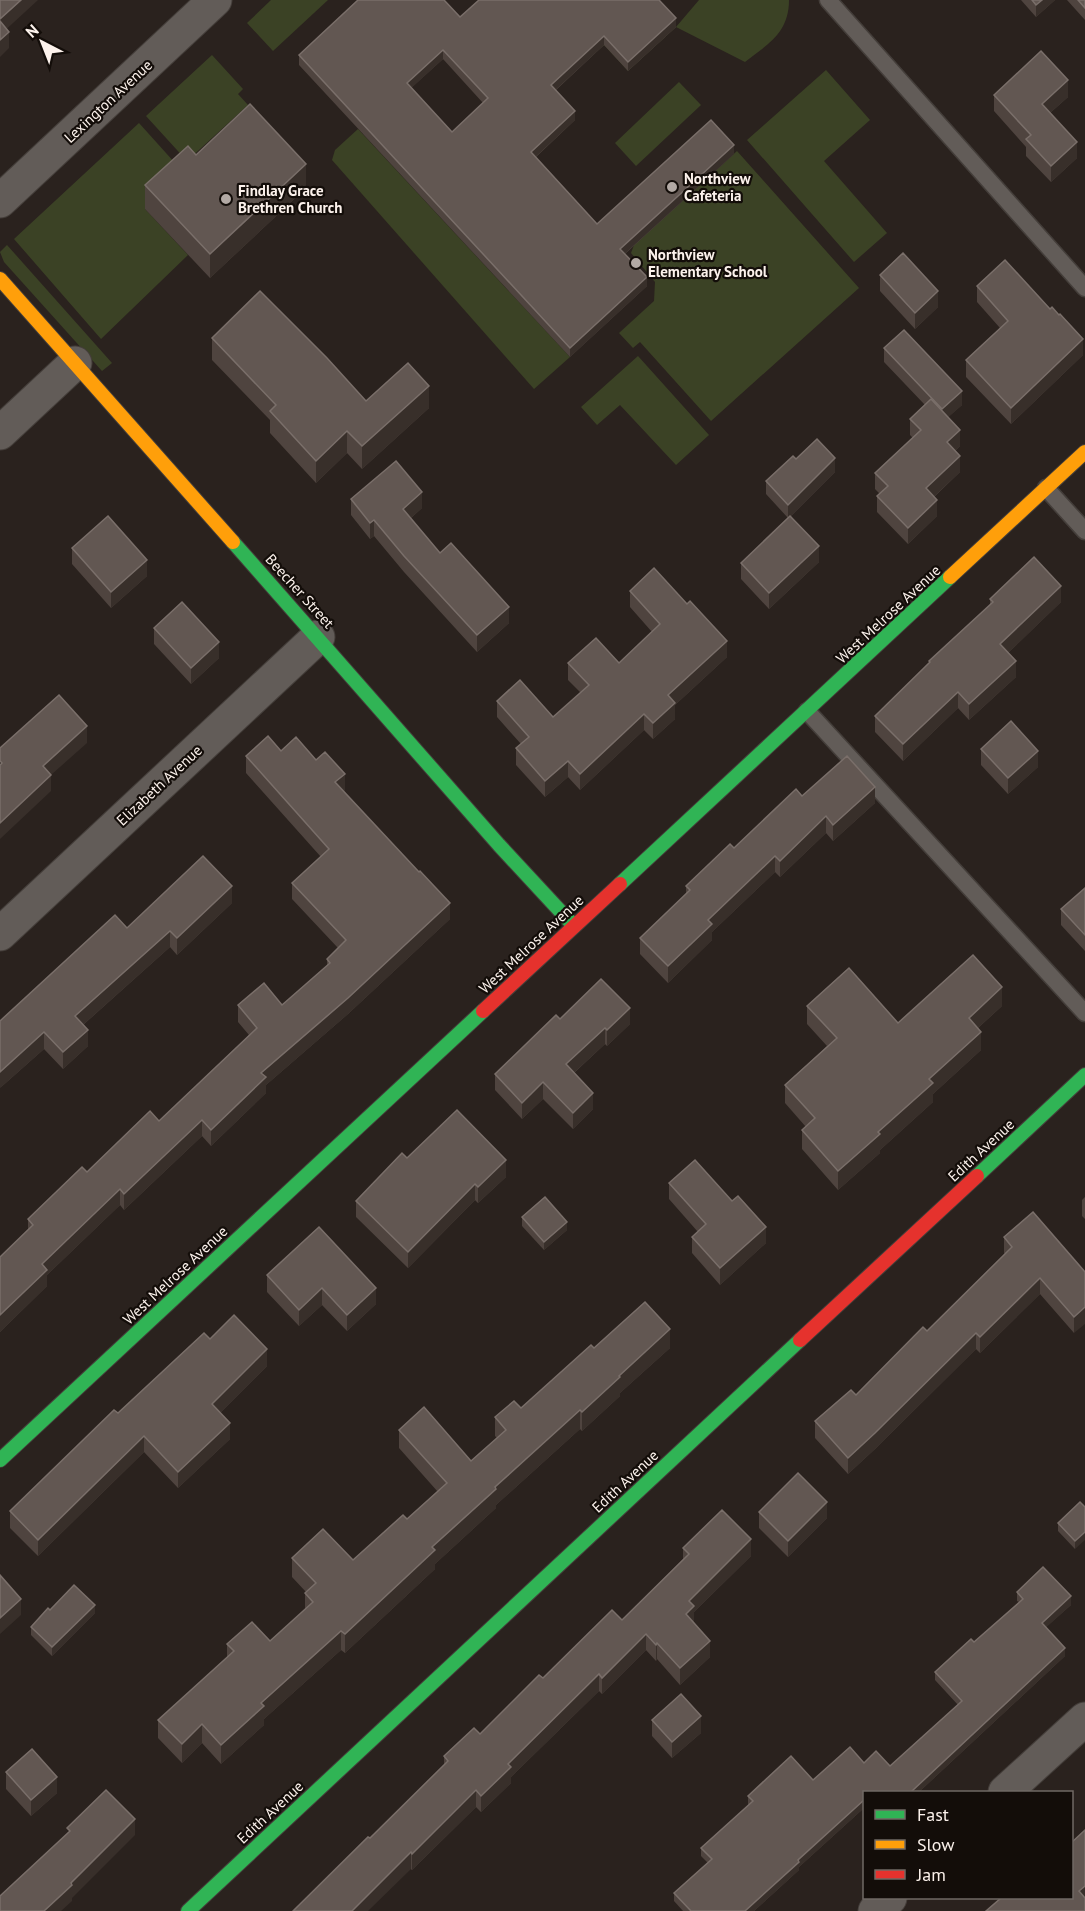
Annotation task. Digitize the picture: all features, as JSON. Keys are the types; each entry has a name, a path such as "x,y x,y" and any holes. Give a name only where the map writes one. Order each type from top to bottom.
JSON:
{"street":[{"name":"Lexington Avenue","path":"0,201 215,0"},
{"name":"Beecher Street","path":"0,279 499,845 574,926"},
{"path":"0,433 75,363"},
{"name":"West Melrose Avenue","path":"0,1460 1085,452"},
{"name":"Elizabeth Avenue","path":"0,934 318,637"},
{"name":"Edith Avenue","path":"188,1911 1085,1075"},
{"path":"1006,1791 1085,1719"},
{"path":"875,1911 889,1899"}],"lane":[{"path":"828,0 1085,288"},
{"path":"1046,488 1085,531"},
{"path":"807,711 1085,1013"}],"green space":[{"path":"271,0 328,0 273,51 247,23"},
{"path":"699,0 789,0 785,21 776,37 745,62 676,27"},
{"path":"534,22 676,27 628,71 604,45 577,69"},
{"path":"212,55 243,89 238,94 248,105 187,161 146,116"},
{"path":"826,70 870,120 824,161 887,233 854,262 747,140"},
{"path":"679,82 701,105 636,166 615,143"},
{"path":"139,123 184,173 145,209 188,255 101,339 14,239"},
{"path":"358,129 570,357 534,389 332,160 335,150"},
{"path":"737,151 859,288 711,421 640,342 633,348 619,333 654,301 655,282 631,253 634,245"},
{"path":"7,245 112,363 102,371 4,262 0,252"},
{"path":"638,356 709,435 676,465 620,405 597,425 581,407"}],"building":[{"path":"0,0 21,0 0,19"},
{"path":"358,0 444,0 460,17 479,0 659,0 676,18 628,62 604,36 551,85 575,111 531,152 597,224 711,120 734,145 620,249 647,277 570,348 299,55","holes":["443,50 488,98 452,132 407,83"]},
{"path":"1032,0 1042,0 1036,5"},
{"path":"1078,0 1085,0 1085,8"},
{"path":"0,21 9,32 0,40"},
{"path":"1041,51 1068,80 1042,104 1077,142 1051,166 1026,139 1031,135 994,95"},
{"name":"Findlay Grace Brethren Church","path":"250,104 306,164 210,254 145,185 188,146 196,155"},
{"path":"903,253 938,291 915,313 880,275"},
{"path":"1005,260 1050,309 1052,307 1060,314 1083,339 1011,408 966,360 1008,321 977,286"},
{"path":"260,291 366,401 408,363 429,386 362,446 347,431 316,461 270,411 276,405 212,338"},
{"path":"904,330 962,391 942,409 884,348"},
{"path":"931,399 960,430 947,442 960,456 926,488 937,500 908,528 877,496 888,486 875,473 921,430 910,419"},
{"path":"817,439 835,458 788,505 766,481 793,456 796,459"},
{"path":"396,461 422,492 403,509 440,553 451,543 509,607 477,635 374,520 370,523 351,499"},
{"path":"108,516 147,560 111,592 72,548"},
{"path":"790,516 819,546 769,593 741,563"},
{"path":"1034,557 1061,586 1000,644 1016,661 969,704 958,692 903,744 875,716 929,661 993,602 990,599"},
{"path":"654,568 687,604 690,601 727,641 668,695 675,703 653,723 644,714 580,774 568,761 545,781 516,748 529,737 497,701 520,680 553,717 589,685 568,663 596,638 619,663 660,624 630,591"},
{"path":"182,602 219,642 191,668 154,628"},
{"path":"59,695 87,726 43,766 51,775 0,823 0,765 2,763 0,748"},
{"path":"1011,721 1038,751 1008,778 981,749"},
{"path":"268,736 281,751 296,737 316,760 325,752 345,774 335,782 450,903 348,998 261,1073 266,1077 211,1130 202,1120 124,1194 120,1189 42,1264 47,1270 0,1315 0,1257 33,1225 28,1219 82,1167 87,1172 150,1111 159,1121 257,1028 238,1005 264,983 282,1005 330,963 327,959 346,940 292,883 329,849 246,756"},
{"path":"847,756 875,787 833,825 826,816 780,861 775,856 708,920 712,924 668,966 640,938 690,890 686,886 730,844 734,848 796,789 802,796"},
{"path":"203,856 232,886 177,938 170,931 75,1016 88,1030 63,1052 44,1032 0,1072 0,1021 115,915 127,928"},
{"path":"1085,888 1085,935 1061,909"},
{"path":"973,955 1002,987 969,1018 981,1032 929,1079 933,1083 838,1171 802,1130 815,1118 785,1085 837,1038 807,1006 849,968 898,1023"},
{"path":"601,979 630,1008 566,1064 593,1093 573,1113 543,1082 522,1103 495,1074 556,1015 560,1019"},
{"path":"457,1110 506,1160 478,1187 475,1184 408,1252 356,1201 402,1153 407,1158"},
{"path":"695,1160 732,1201 738,1196 766,1227 720,1268 692,1237 706,1224 669,1183"},
{"path":"545,1197 567,1222 544,1242 522,1217"},
{"path":"1033,1212 1085,1272 1085,1307 1074,1317 1040,1278 980,1337 976,1333 848,1458 815,1421 851,1390 856,1395 923,1327 927,1331 1012,1247 1004,1237"},
{"path":"319,1227 376,1288 347,1315 322,1288 299,1310 267,1275"},
{"path":"645,1302 670,1329 582,1412 580,1410 495,1487 496,1489 432,1547 435,1550 345,1634 341,1631 261,1703 264,1706 221,1745 202,1724 182,1744 158,1720 234,1651 227,1644 252,1622 270,1641 313,1602 305,1593 316,1583 292,1558 323,1529 353,1560 403,1515 407,1519 447,1483 399,1430 424,1407 471,1461 506,1430 495,1417 514,1401 521,1408 591,1345 594,1348"},
{"path":"234,1315 267,1349 212,1404 230,1423 178,1472 144,1436 38,1540 10,1511 114,1410 118,1413 204,1333 210,1339"},
{"path":"798,1473 827,1502 788,1541 759,1512"},
{"path":"1080,1502 1085,1507 1085,1532 1075,1541 1058,1523"},
{"path":"722,1510 751,1539 689,1601 694,1606 686,1614 710,1641 680,1668 646,1634 602,1678 599,1674 508,1764 511,1767 481,1796 476,1790 352,1911 293,1911 448,1761 444,1756 474,1728 480,1734 539,1675 543,1678 612,1610 622,1620 689,1554 683,1548"},
{"path":"1043,1567 1071,1596 1042,1623 1065,1648 912,1791 863,1791 863,1801 745,1911 691,1911 674,1893 712,1859 701,1848 753,1801 748,1796 791,1756 813,1780 850,1747 864,1763 876,1751 890,1766 962,1701 935,1672 971,1639 974,1642 1023,1599 1017,1592"},
{"path":"0,1575 21,1599 0,1618"},
{"path":"74,1585 95,1605 52,1647 31,1627"},
{"path":"681,1694 701,1716 672,1742 652,1720"},
{"path":"32,1749 57,1777 31,1800 6,1772"},
{"path":"106,1790 135,1819 44,1911 0,1911 0,1896 70,1831 67,1828"},
{"path":"1085,1830 1085,1886 1079,1891 1085,1898 1085,1911 986,1911 1000,1899 1073,1899 1073,1841"}],"traffic: fast":[{"path":"233,542 499,845 574,926"},
{"path":"620,884 950,577"},
{"path":"0,1460 483,1011"},
{"path":"977,1176 1085,1075"},
{"path":"188,1911 800,1340"}],"traffic: slow":[{"path":"0,279 233,542"},
{"path":"950,577 1085,452"}],"traffic: jam":[{"path":"483,1011 620,884"},
{"path":"800,1340 977,1176"}],"place":[{"name":"Northview Cafeteria","path":"672,187"},
{"name":"Findlay Grace Brethren Church","path":"226,199"},
{"name":"Northview Elementary School","path":"636,263"}]}
